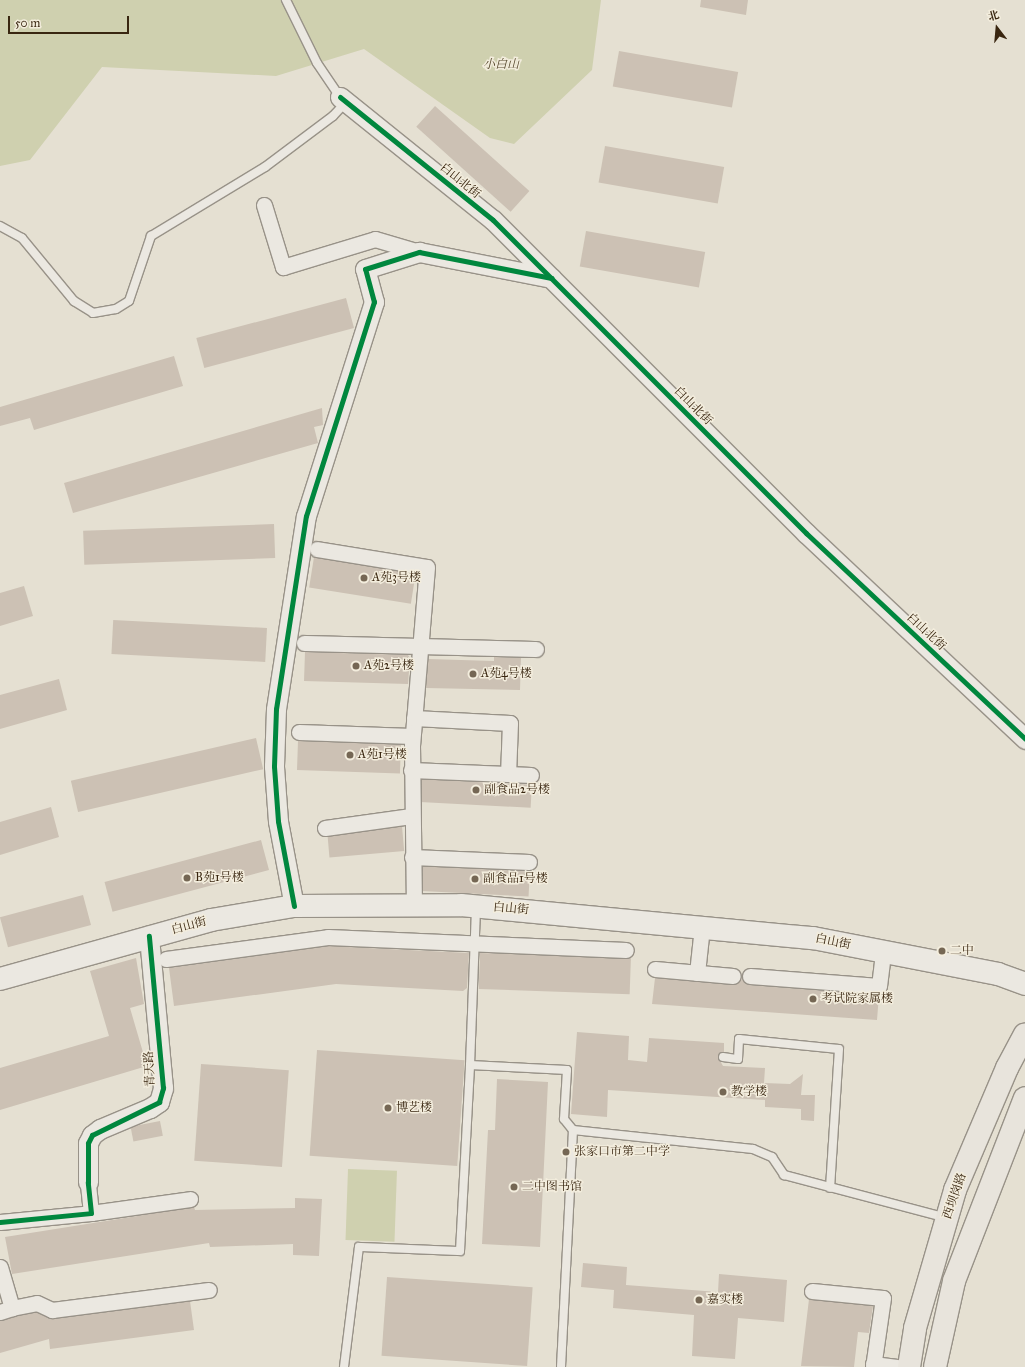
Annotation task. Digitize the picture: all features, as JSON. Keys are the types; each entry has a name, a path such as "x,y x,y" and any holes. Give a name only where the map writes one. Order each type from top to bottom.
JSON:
{"main road":[{"name":"白山街","path":"0,979 149,936 211,920 294,906 414,905 476,906 813,938 998,974 1025,984"},
{"name":"西坝岗路","path":"909,1367 915,1328 955,1190 1004,1075 1025,1034"},
{"path":"935,1367 954,1280 1025,1098"}],"street":[{"name":"白山北街","path":"343,100 493,220 806,533 1025,739"},
{"path":"264,205 283,267 376,239 419,252 551,278"},
{"path":"294,906 278,821 274,766 276,709 306,516 374,302 365,269 419,252"},
{"path":"318,549 427,567 412,736 411,816 414,905"},
{"path":"304,643 536,649"},
{"path":"414,718 510,723 508,774"},
{"path":"299,732 412,736"},
{"path":"411,770 531,775"},
{"path":"325,828 411,816"},
{"path":"412,857 529,862"},
{"path":"697,973 702,927"},
{"name":"青天路","path":"88,1182 88,1143 92,1136 100,1129 150,1108 159,1102 163,1088 149,936"},
{"path":"166,959 328,937 474,942 626,950"},
{"path":"750,976 879,986 883,952"},
{"path":"655,969 733,976"},
{"path":"88,1182 91,1213"},
{"path":"0,1222 91,1213 190,1199"},
{"path":"0,1267 6,1310 37,1303 52,1310 209,1290"},
{"path":"812,1291 883,1298 873,1365 897,1367"}],"lane":[{"path":"0,226 22,238 74,301 93,313 116,309 129,301 151,236 265,166 333,116 343,100 317,63 286,0"},
{"path":"344,1367 359,1247 460,1251 470,1064 476,906"},
{"path":"723,1057 738,1059 739,1039 838,1048 830,1188"},
{"path":"470,1064 567,1070 564,1119 573,1130 561,1367"},
{"path":"573,1130 753,1149 772,1157 784,1175 947,1219"}],"green space":[{"name":"小白山","path":"0,0 601,0 592,70 514,144 490,138 364,49 276,76 102,67 30,160 0,166"},
{"path":"348,1169 397,1171 394,1242 346,1240"}],"building":[{"path":"701,0 748,0 746,15 700,7"},
{"path":"619,51 738,72 732,107 613,86"},
{"path":"435,106 529,191 511,212 416,127"},
{"path":"605,146 724,167 718,203 599,182"},
{"path":"586,231 705,252 699,287 580,266"},
{"path":"346,298 354,328 204,368 196,338"},
{"path":"174,356 183,386 34,430 30,418 0,426 0,407"},
{"path":"322,408 323,425 314,427 318,443 73,513 64,483"},
{"path":"274,524 275,558 84,565 83,531"},
{"name":"A苑3号楼","path":"314,557 416,573 411,604 309,588"},
{"path":"24,586 33,616 0,626 0,593"},
{"path":"113,620 267,628 265,662 111,654"},
{"name":"A苑2号楼","path":"305,652 408,655 410,658 408,684 304,681"},
{"name":"A苑4号楼","path":"494,657 521,658 520,690 426,688 428,659 494,661"},
{"path":"59,679 67,710 0,729 0,695"},
{"path":"256,738 263,769 78,812 71,781"},
{"name":"A苑1号楼","path":"298,741 401,745 400,774 297,770"},
{"name":"副食品2号楼","path":"421,779 532,785 531,808 420,802"},
{"path":"51,807 59,837 0,855 0,822"},
{"path":"402,826 404,851 329,857 327,833"},
{"name":"B苑1号楼","path":"261,840 269,870 113,912 105,882"},
{"name":"副食品1号楼","path":"423,866 530,872 529,897 422,891"},
{"path":"83,895 91,925 8,947 0,917"},
{"path":"328,946 469,953 467,988 463,991 336,984 174,1006 169,968"},
{"path":"480,953 631,958 630,994 479,989"},
{"path":"136,958 144,1004 130,1008 147,1066 0,1110 0,1068 109,1036 90,971"},
{"path":"655,978 732,985 741,979 749,985 879,995 877,1020 652,1004"},
{"path":"577,1032 629,1036 628,1060 647,1062 649,1038 724,1043 724,1052 718,1057 723,1066 765,1068 764,1083 790,1084 803,1074 801,1095 815,1095 814,1121 801,1120 801,1109 765,1107 765,1100 608,1090 607,1117 571,1114"},
{"name":"博艺楼","path":"317,1050 465,1060 457,1166 310,1156"},
{"path":"201,1064 289,1070 282,1167 194,1161"},
{"name":"二中图书馆","path":"497,1079 548,1082 540,1247 482,1244 488,1130 495,1130"},
{"path":"160,1121 163,1136 133,1141 131,1127"},
{"path":"295,1198 322,1199 319,1256 293,1255 293,1244 210,1247 209,1243 12,1274 5,1237 194,1207 195,1210 295,1208"},
{"name":"嘉实楼","path":"583,1263 627,1267 626,1285 718,1292 719,1274 787,1280 784,1322 738,1318 735,1359 692,1356 694,1315 613,1308 614,1290 581,1287"},
{"path":"387,1277 533,1287 527,1366 381,1356"},
{"path":"809,1299 873,1306 869,1333 858,1332 854,1367 801,1366"},
{"path":"190,1301 194,1330 50,1349 49,1339 0,1353 0,1321 14,1317 36,1312 53,1319"}],"cycle path":[{"path":"340,97 493,220 806,533 1025,739"},
{"path":"294,906 278,821 274,766 276,709 306,516 374,302 365,269 419,252 551,278"},
{"path":"0,1222 91,1213 88,1182 88,1143 92,1135 159,1102 163,1088 149,936"}],"place":[{"name":"A苑3号楼","path":"364,578"},
{"name":"A苑2号楼","path":"356,666"},
{"name":"A苑4号楼","path":"473,674"},
{"name":"A苑1号楼","path":"350,755"},
{"name":"副食品2号楼","path":"476,790"},
{"name":"B苑1号楼","path":"187,878"},
{"name":"副食品1号楼","path":"475,879"},
{"name":"二中","path":"942,951"},
{"name":"考试院家属楼","path":"813,999"},
{"name":"教学楼","path":"723,1092"},
{"name":"博艺楼","path":"388,1108"},
{"name":"张家口市第二中学","path":"566,1152"},
{"name":"二中图书馆","path":"514,1187"},
{"name":"嘉实楼","path":"699,1300"}]}
